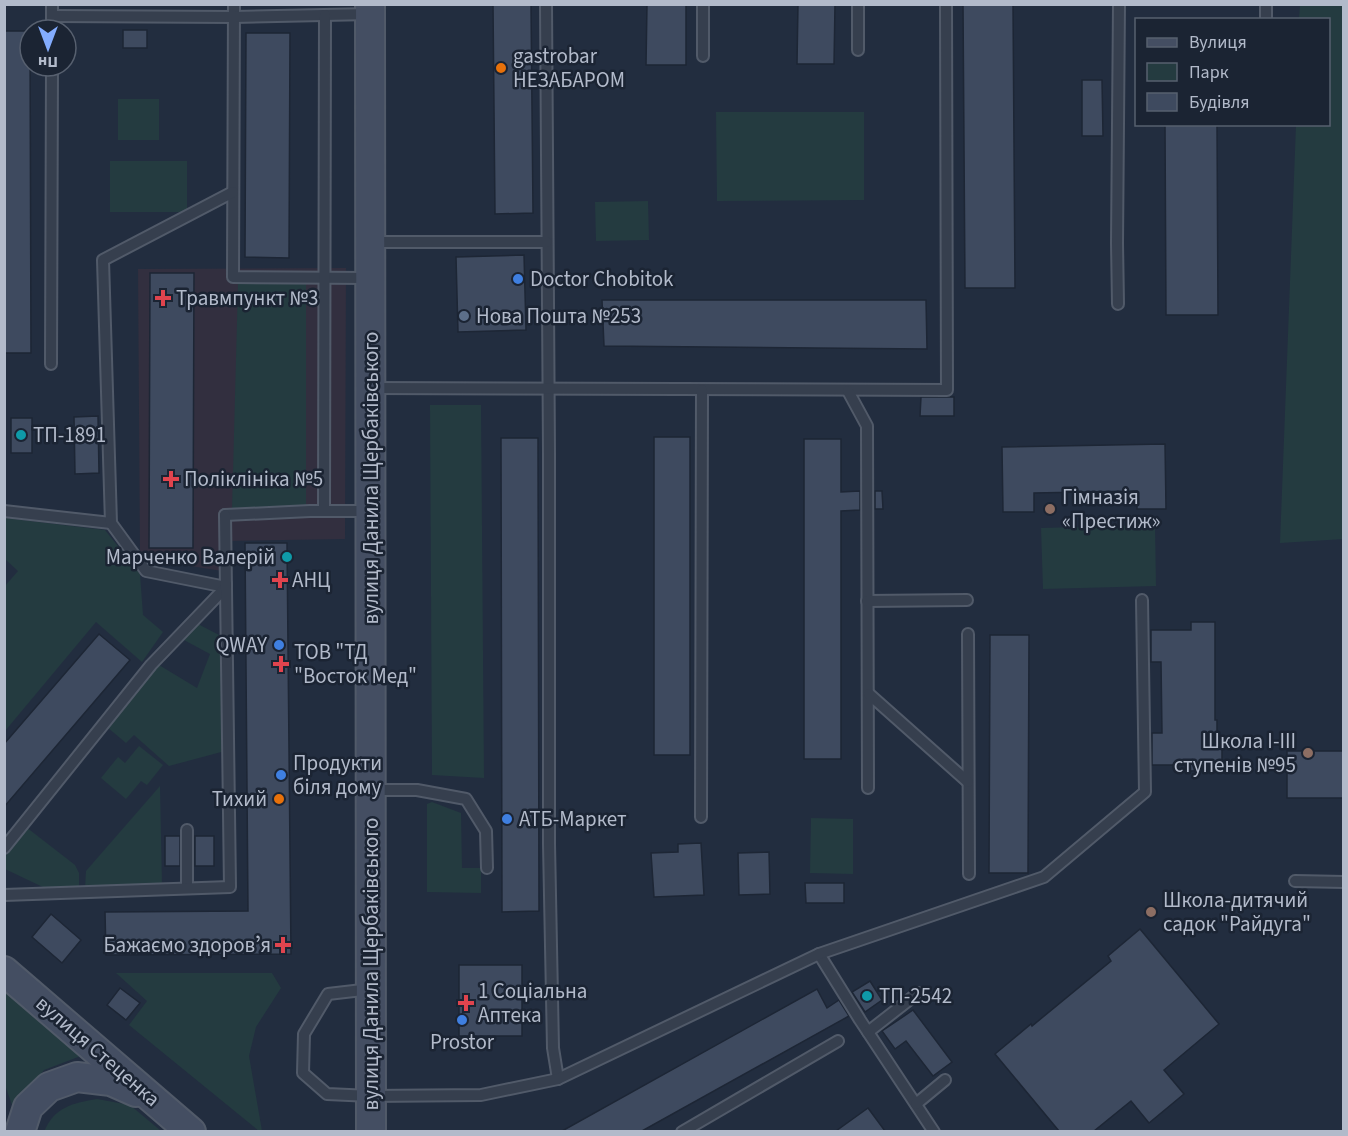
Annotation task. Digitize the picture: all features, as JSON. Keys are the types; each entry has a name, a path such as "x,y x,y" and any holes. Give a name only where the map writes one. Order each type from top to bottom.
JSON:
{"main road":[{"name":"вулиця Данила Щербаківського","path":"370,9 371,1131"},
{"name":"вулиця Стеценка","path":"4,971 191,1131"},
{"path":"20,1131 28,1107 49,1087 77,1077 111,1081 152,1099"},
{"path":"4,1123 7,1131"}],"lane":[{"path":"234,4 233,277 370,278"},
{"path":"546,4 551,949 553,1048 558,1079"},
{"path":"703,4 703,56"},
{"path":"858,4 858,50"},
{"path":"371,388 947,390 946,4"},
{"path":"1118,304 1119,4"},
{"path":"52,10 105,10 234,17 325,15 370,9"},
{"path":"324,511 325,15"},
{"path":"51,364 52,78"},
{"path":"226,587 146,571 111,523 104,260 233,192"},
{"path":"370,242 547,242"},
{"path":"701,817 702,390"},
{"path":"848,391 867,426 868,788"},
{"path":"4,511 111,523"},
{"path":"4,895 230,887 225,515 371,511"},
{"path":"4,848 151,665 226,587"},
{"path":"867,601 967,600"},
{"path":"371,989 328,994 304,1034 303,1073 327,1094 481,1095 558,1079 819,954 1044,877 1145,792 1142,600"},
{"path":"968,634 969,874"},
{"path":"868,694 968,782"},
{"path":"371,790 417,790 466,799 486,831 487,868"},
{"path":"187,830 187,888"},
{"path":"1295,881 1344,882"},
{"path":"819,954 934,1131"},
{"path":"868,1032 918,993"},
{"path":"682,1131 838,1041"},
{"path":"916,1104 945,1080"}],"shaded area":[{"path":"346,268 345,539 222,541 222,571 140,558 138,269"}],"green space":[{"path":"1300,5 1343,5 1344,539 1280,543 1296,126 1330,126 1330,18 1299,18"},
{"path":"118,99 159,99 159,140 118,140"},
{"path":"716,112 864,112 864,200 717,201"},
{"path":"110,161 187,161 187,212 110,212"},
{"path":"648,201 649,240 596,241 595,202"},
{"path":"238,284 306,284 306,506 232,509"},
{"path":"430,405 481,405 484,778 432,775"},
{"path":"5,518 105,530 140,574 143,615 163,632 142,662 96,622 5,731 5,586 18,571 5,559"},
{"path":"1155,525 1156,586 1043,589 1041,528"},
{"path":"198,624 221,636 225,751 169,766 134,735 126,743 107,727 159,665 197,688 210,654 184,640"},
{"path":"139,746 163,765 147,785 141,781 126,799 101,778 118,757 125,763"},
{"path":"160,786 162,885 85,888 86,871"},
{"path":"432,802 461,813 462,868 481,868 481,893 427,892 427,804"},
{"path":"811,818 853,819 853,874 810,873"},
{"path":"26,827 75,865 79,873 79,887 47,889 5,869 5,857"},
{"path":"116,973 272,973 281,988 256,1027 249,1056 262,1131 259,1131 129,1025 147,1001"},
{"path":"4,988 86,1054 44,1070 13,1108 5,1085"},
{"path":"97,1099 130,1105 161,1131 44,1132 53,1117 65,1108"}],"building":[{"path":"493,4 531,4 533,213 495,214"},
{"path":"647,4 686,4 686,65 646,65"},
{"path":"798,4 835,4 834,64 797,64"},
{"path":"963,4 1013,4 1015,288 965,288"},
{"path":"123,30 147,30 147,48 123,48"},
{"path":"4,31 18,31 18,78 30,78 31,353 4,353"},
{"path":"246,33 290,33 289,258 245,257"},
{"path":"1082,80 1102,80 1103,136 1082,136"},
{"path":"1165,126 1217,126 1218,315 1166,315"},
{"path":"524,255 526,330 458,332 456,257"},
{"name":"Поліклініка №5","path":"150,273 194,273 193,548 149,548"},
{"path":"602,300 926,300 927,349 604,346"},
{"path":"921,397 954,397 954,416 920,416"},
{"path":"98,416 99,473 75,474 74,417"},
{"name":"ТП-1891","path":"11,418 32,418 32,453 11,453"},
{"path":"654,437 690,437 690,755 654,755"},
{"path":"501,438 538,438 539,911 502,912"},
{"path":"804,439 841,439 841,492 860,491 860,510 841,511 841,759 804,759"},
{"path":"1165,444 1166,509 1137,509 1137,491 1034,493 1034,512 1003,512 1002,447"},
{"path":"875,491 882,491 883,509 875,509"},
{"path":"245,543 287,543 291,954 106,955 105,912 248,911"},
{"path":"1191,622 1215,622 1215,720 1217,720 1217,745 1222,745 1222,770 1190,771 1190,765 1152,765 1152,733 1162,733 1161,662 1151,662 1151,630 1191,630"},
{"path":"99,634 130,660 4,807 4,744"},
{"path":"990,635 1029,635 1028,873 989,873"},
{"path":"1287,751 1344,751 1344,798 1287,798"},
{"path":"165,836 180,836 180,866 165,866"},
{"path":"195,836 214,836 214,866 195,866"},
{"path":"701,843 704,895 654,897 651,853 678,852 678,844"},
{"path":"769,852 770,894 739,895 738,853"},
{"path":"805,883 844,883 844,903 806,903"},
{"path":"51,914 81,940 62,963 32,937"},
{"path":"1140,929 1219,1024 1164,1070 1184,1094 1149,1123 1131,1101 1094,1131 1059,1131 995,1054 1111,961 1108,956"},
{"path":"459,965 522,965 522,1036 459,1036"},
{"name":"ТП-2542","path":"870,981 882,1000 865,1012 852,992"},
{"path":"120,988 140,1003 126,1020 107,1005"},
{"path":"817,989 827,1008 839,1000 849,1016 642,1131 562,1131"},
{"path":"913,1010 952,1062 933,1076 906,1041 895,1049 882,1031"},
{"path":"868,1108 885,1131 836,1131"}],"place":[{"name":"gastrobar НЕЗАБАРОМ","path":"501,68"},
{"name":"Doctor Chobitok","path":"518,279"},
{"name":"Травмпункт №3","path":"163,298"},
{"name":"Нова Пошта №253","path":"464,316"},
{"name":"ТП-1891","path":"21,435"},
{"name":"Поліклініка №5","path":"171,479"},
{"name":"Гімназія «Престиж»","path":"1050,509"},
{"name":"Марченко Валерій","path":"287,557"},
{"name":"АНЦ","path":"280,580"},
{"name":"QWAY","path":"279,645"},
{"name":"ТОВ \"ТД \"Восток Мед\"","path":"281,664"},
{"name":"Школа І-ІІІ ступенів №95","path":"1308,753"},
{"name":"Продукти біля дому","path":"281,775"},
{"name":"Тихий","path":"279,799"},
{"name":"АТБ-Маркет","path":"507,819"},
{"name":"Школа-дитячий садок \"Райдуга\"","path":"1151,912"},
{"name":"Бажаємо здоровʼя","path":"283,945"},
{"name":"ТП-2542","path":"867,996"},
{"name":"1 Соціальна Аптека","path":"466,1003"},
{"name":"Prostor","path":"462,1020"}]}
